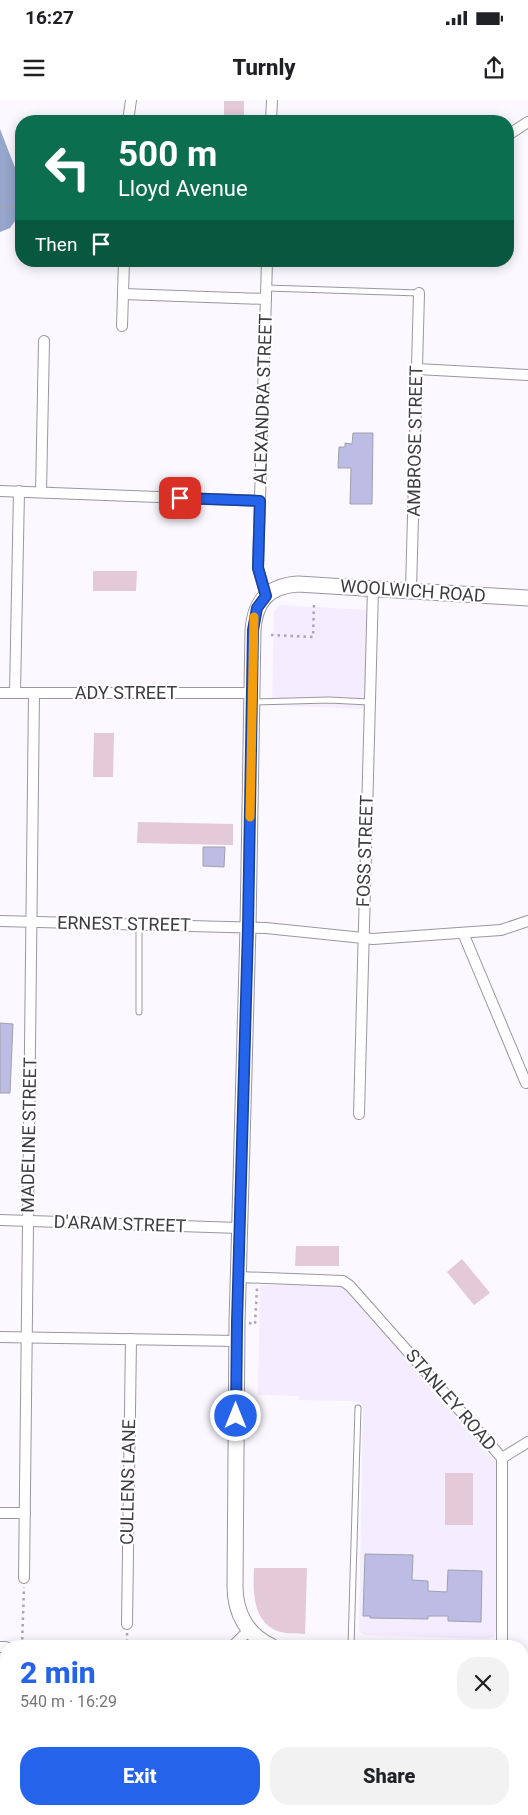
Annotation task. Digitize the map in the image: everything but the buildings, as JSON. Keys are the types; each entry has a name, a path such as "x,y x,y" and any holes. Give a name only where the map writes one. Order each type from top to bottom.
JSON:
{"street":[{"path":"129,115 131,100"},
{"path":"271,115 272,100"},
{"path":"514,130 528,122"},
{"path":"122,326 124,267"},
{"name":"ALEXANDRA STREET","path":"266,596 258,568 267,267"},
{"name":"AMBROSE STREET","path":"411,590 420,292"},
{"path":"123,294 266,294"},
{"path":"41,492 44,341"},
{"path":"417,369 528,376"},
{"path":"0,491 260,501"},
{"path":"15,693 19,491"},
{"name":"WOOLWICH ROAD","path":"266,596 276,589 289,584 298,584 528,598"},
{"name":"FOSS STREET","path":"359,1114 372,588"},
{"path":"260,1640 249,1630 241,1617 235,1593 237,1341 248,928 251,697 254,623 257,608 266,596"},
{"name":"ADY STREET","path":"0,693 251,697"},
{"name":"MADELINE STREET","path":"24,1578 34,693"},
{"name":"ERNEST STREET","path":"0,921 248,928 373,939 501,930 528,922"},
{"path":"463,933 526,1083"},
{"name":"D'ARAM STREET","path":"0,1220 240,1228"},
{"name":"STANLEY ROAD","path":"239,1277 343,1281 350,1286 502,1458 502,1640"},
{"path":"0,1337 237,1341"},
{"name":"CULLENS LANE","path":"127,1624 131,1339"},
{"path":"502,1458 528,1442"},
{"path":"0,1513 25,1513"},
{"path":"239,1640 249,1630"}],"lane":[{"path":"266,294 420,292"},
{"path":"251,697 369,702"},
{"path":"139,924 139,1012"},
{"path":"351,1640 358,1408"}],"path":[{"path":"0,206 15,207"},
{"path":"271,635 313,637 314,604"},
{"path":"247,1323 255,1324 257,1286"},
{"path":"22,1640 24,1578"}],"shaded area":[{"path":"224,101 244,101 244,115 224,115"},
{"path":"93,571 137,571 136,591 93,591"},
{"path":"280,605 368,610 364,709 272,705 274,611"},
{"path":"94,733 114,733 113,777 93,777"},
{"path":"138,822 233,824 233,845 137,843"},
{"path":"296,1246 339,1246 339,1266 295,1266"},
{"path":"462,1259 490,1293 474,1305 447,1272"},
{"path":"260,1285 347,1285 498,1466 496,1629 494,1637 486,1639 365,1635 359,1631 363,1404 352,1401 299,1400 299,1396 258,1395"},
{"path":"445,1473 473,1473 473,1525 445,1525"},
{"path":"254,1568 307,1568 305,1634 281,1632 271,1628 264,1622 259,1614 254,1596"}],"water":[{"path":"0,129 15,168 15,221 10,228 0,232"}],"slow traffic":[{"path":"250,817 254,617"}],"route":[{"path":"180,498 260,501 258,568 266,596 257,608 253,630 236,1416"}]}
